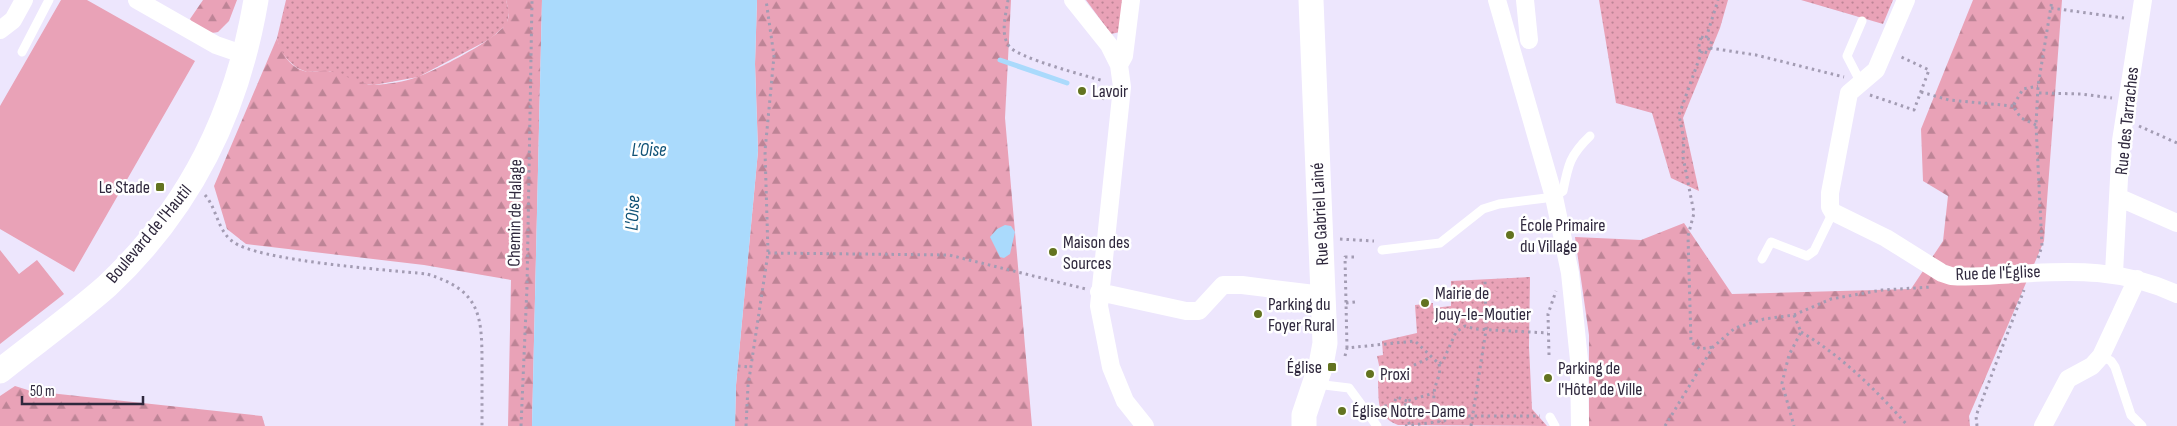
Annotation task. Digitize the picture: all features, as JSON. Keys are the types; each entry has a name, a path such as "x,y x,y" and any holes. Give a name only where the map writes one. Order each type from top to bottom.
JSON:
{"main road":[{"name":"Boulevard de l'Hautil","path":"0,371 105,287 122,271 161,225 192,183 229,108 245,55 256,0"},
{"name":"Rue Gabriel Lainé","path":"1304,426 1304,415 1326,384 1311,0"}],"street":[{"path":"0,30 13,20 24,0"},
{"path":"137,0 216,46 245,55"},
{"path":"1073,0 1109,45 1119,65 1122,87 1099,306 1111,367 1125,401 1140,423"},
{"path":"1119,65 1124,56 1131,0"},
{"path":"1497,0 1554,197 1570,273 1579,360 1580,426"},
{"path":"1525,0 1530,40"},
{"path":"1833,212 1830,207 1830,194 1848,99 1853,89 1876,70 1906,0"},
{"name":"Rue des Tarraches","path":"2114,273 2120,198 2121,141 2143,0"},
{"path":"2120,198 2177,223"},
{"name":"Rue de l'Église","path":"1833,212 1886,238 1951,276 2029,279 2078,270 2114,273 2137,279 2177,294"},
{"path":"2043,426 2068,379 2092,366 2101,356 2137,279"},
{"path":"1100,292 1186,311 1199,311 1223,285 1242,285 1323,295"}],"lane":[{"path":"22,52 49,0"},
{"path":"1861,83 1847,56 1862,21"},
{"path":"1382,250 1440,243 1483,209 1499,204 1554,197 1563,191 1568,163 1574,152 1590,136"},
{"path":"1762,259 1771,242 1807,256 1814,251 1833,212"},
{"path":"2101,356 2111,361 2115,367 2131,415 2142,426"},
{"path":"1326,384 1349,388 1377,426"},
{"path":"1550,417 1555,426"}],"path":[{"name":"Chemin de Halage","path":"521,426 527,288 532,0"},
{"path":"746,426 750,367 768,253 765,151 774,56 766,0"},
{"path":"1008,0 1004,30 1009,46 1022,55 1122,87"},
{"path":"1706,38 1718,0"},
{"path":"1977,426 1976,416 2042,246 2036,125 2038,86 2052,0"},
{"path":"2050,8 2140,20"},
{"path":"1701,37 1706,38 1712,40 1708,53 1698,50 1701,37"},
{"path":"1710,48 1822,70"},
{"path":"1702,51 1679,115 1684,140 1683,157 1694,213 1688,236 1691,342 1700,349 1713,346"},
{"path":"1882,99 1914,110 1929,70 1903,58"},
{"path":"2013,106 2022,89 2038,86"},
{"path":"1920,92 1950,100 2013,106"},
{"path":"2038,93 2080,94 2127,101"},
{"path":"2013,106 2021,118 2036,125"},
{"path":"2124,119 2177,142"},
{"path":"192,183 210,201 226,235 238,246 250,251 276,256 427,274 448,282 463,293 477,310 482,329 482,426"},
{"path":"1321,239 1383,241 1382,250"},
{"path":"768,253 949,255 1100,292"},
{"path":"1347,337 1345,257 1355,257"},
{"path":"1549,355 1548,314 1553,294 1570,273"},
{"path":"1471,426 1486,330 1485,279"},
{"path":"1665,426 1713,346 1735,328 1764,319 1794,315 1831,299 1882,290 1935,288"},
{"path":"1347,303 1354,302"},
{"path":"1794,315 1802,332 1825,346 1887,403 1908,426"},
{"path":"1439,423 1434,393 1440,377 1440,364 1456,332 1465,326 1486,330 1548,333"},
{"path":"1794,426 1782,383 1789,355 1802,332"},
{"path":"1326,384 1347,348 1415,341 1423,347 1430,357 1440,364"},
{"path":"1408,368 1430,357"},
{"path":"738,366 750,367"},
{"path":"1392,406 1397,397 1407,401 1434,393"},
{"path":"1407,401 1403,410 1410,425"},
{"path":"1382,406 1392,406 1397,411 1403,410"},
{"path":"1405,426 1439,423 1451,416 1550,417"}],"green space":[{"path":"61,0 87,0 195,61 74,272 0,229 0,106"},
{"path":"203,0 237,0 229,21 218,32 202,30 190,19"},
{"path":"286,0 506,0 509,12 507,24 490,39 418,77 374,85 358,83 329,71 307,72 297,68 288,60 280,50 277,38"},
{"path":"506,0 542,0 532,426 508,426 511,280 424,265 246,244 227,229 214,186 277,38 284,55 292,64 303,71 334,72 357,81 375,85 396,82 412,79 437,69 464,55 499,32 508,19"},
{"path":"757,0 1011,0 1005,118 1032,426 735,426 736,385 758,151 755,64"},
{"path":"1086,0 1123,0 1120,32 1111,34"},
{"path":"1599,0 1728,0 1720,28 1683,118 1699,191 1671,178 1652,113 1616,103"},
{"path":"1801,0 1893,0 1883,24"},
{"path":"1973,0 2062,0 2044,241 1969,416 1970,426 1589,426 1589,335 1575,237 1641,240 1684,223 1732,294 1911,289 1943,241 1948,196 1923,181 1921,129"},
{"path":"0,250 19,274 37,260 64,294 0,344"},
{"path":"1530,277 1529,347 1532,409 1547,426 1398,425 1382,413 1379,402 1378,381 1382,379 1377,356 1383,355 1382,341 1417,333 1415,305 1433,303 1433,308 1451,306 1451,281"},
{"path":"15,386 31,391 262,416 265,426 0,426 0,396"}],"water":[{"name":"L’Oise","path":"542,0 757,0 755,64 758,151 736,385 735,426 532,426"},
{"path":"1005,225 1011,226 1015,232 1010,254 1004,258 1000,257 990,237 997,229"}],"waterway":[{"path":"1000,60 1067,83"}],"place":[{"name":"Lavoir","path":"1082,91"},
{"name":"Le Stade","path":"160,187"},
{"name":"École Primaire du Village","path":"1510,235"},
{"name":"Maison des Sources","path":"1053,252"},
{"name":"Mairie de Jouy-le-Moutier","path":"1425,303"},
{"name":"Parking du Foyer Rural","path":"1258,314"},
{"name":"Église","path":"1332,367"},
{"name":"Proxi","path":"1370,374"},
{"name":"Parking de l'Hôtel de Ville","path":"1548,378"},
{"name":"Église Notre-Dame","path":"1342,411"}],"water label":[{"name":"L'Oise","path":"633,213"}]}
